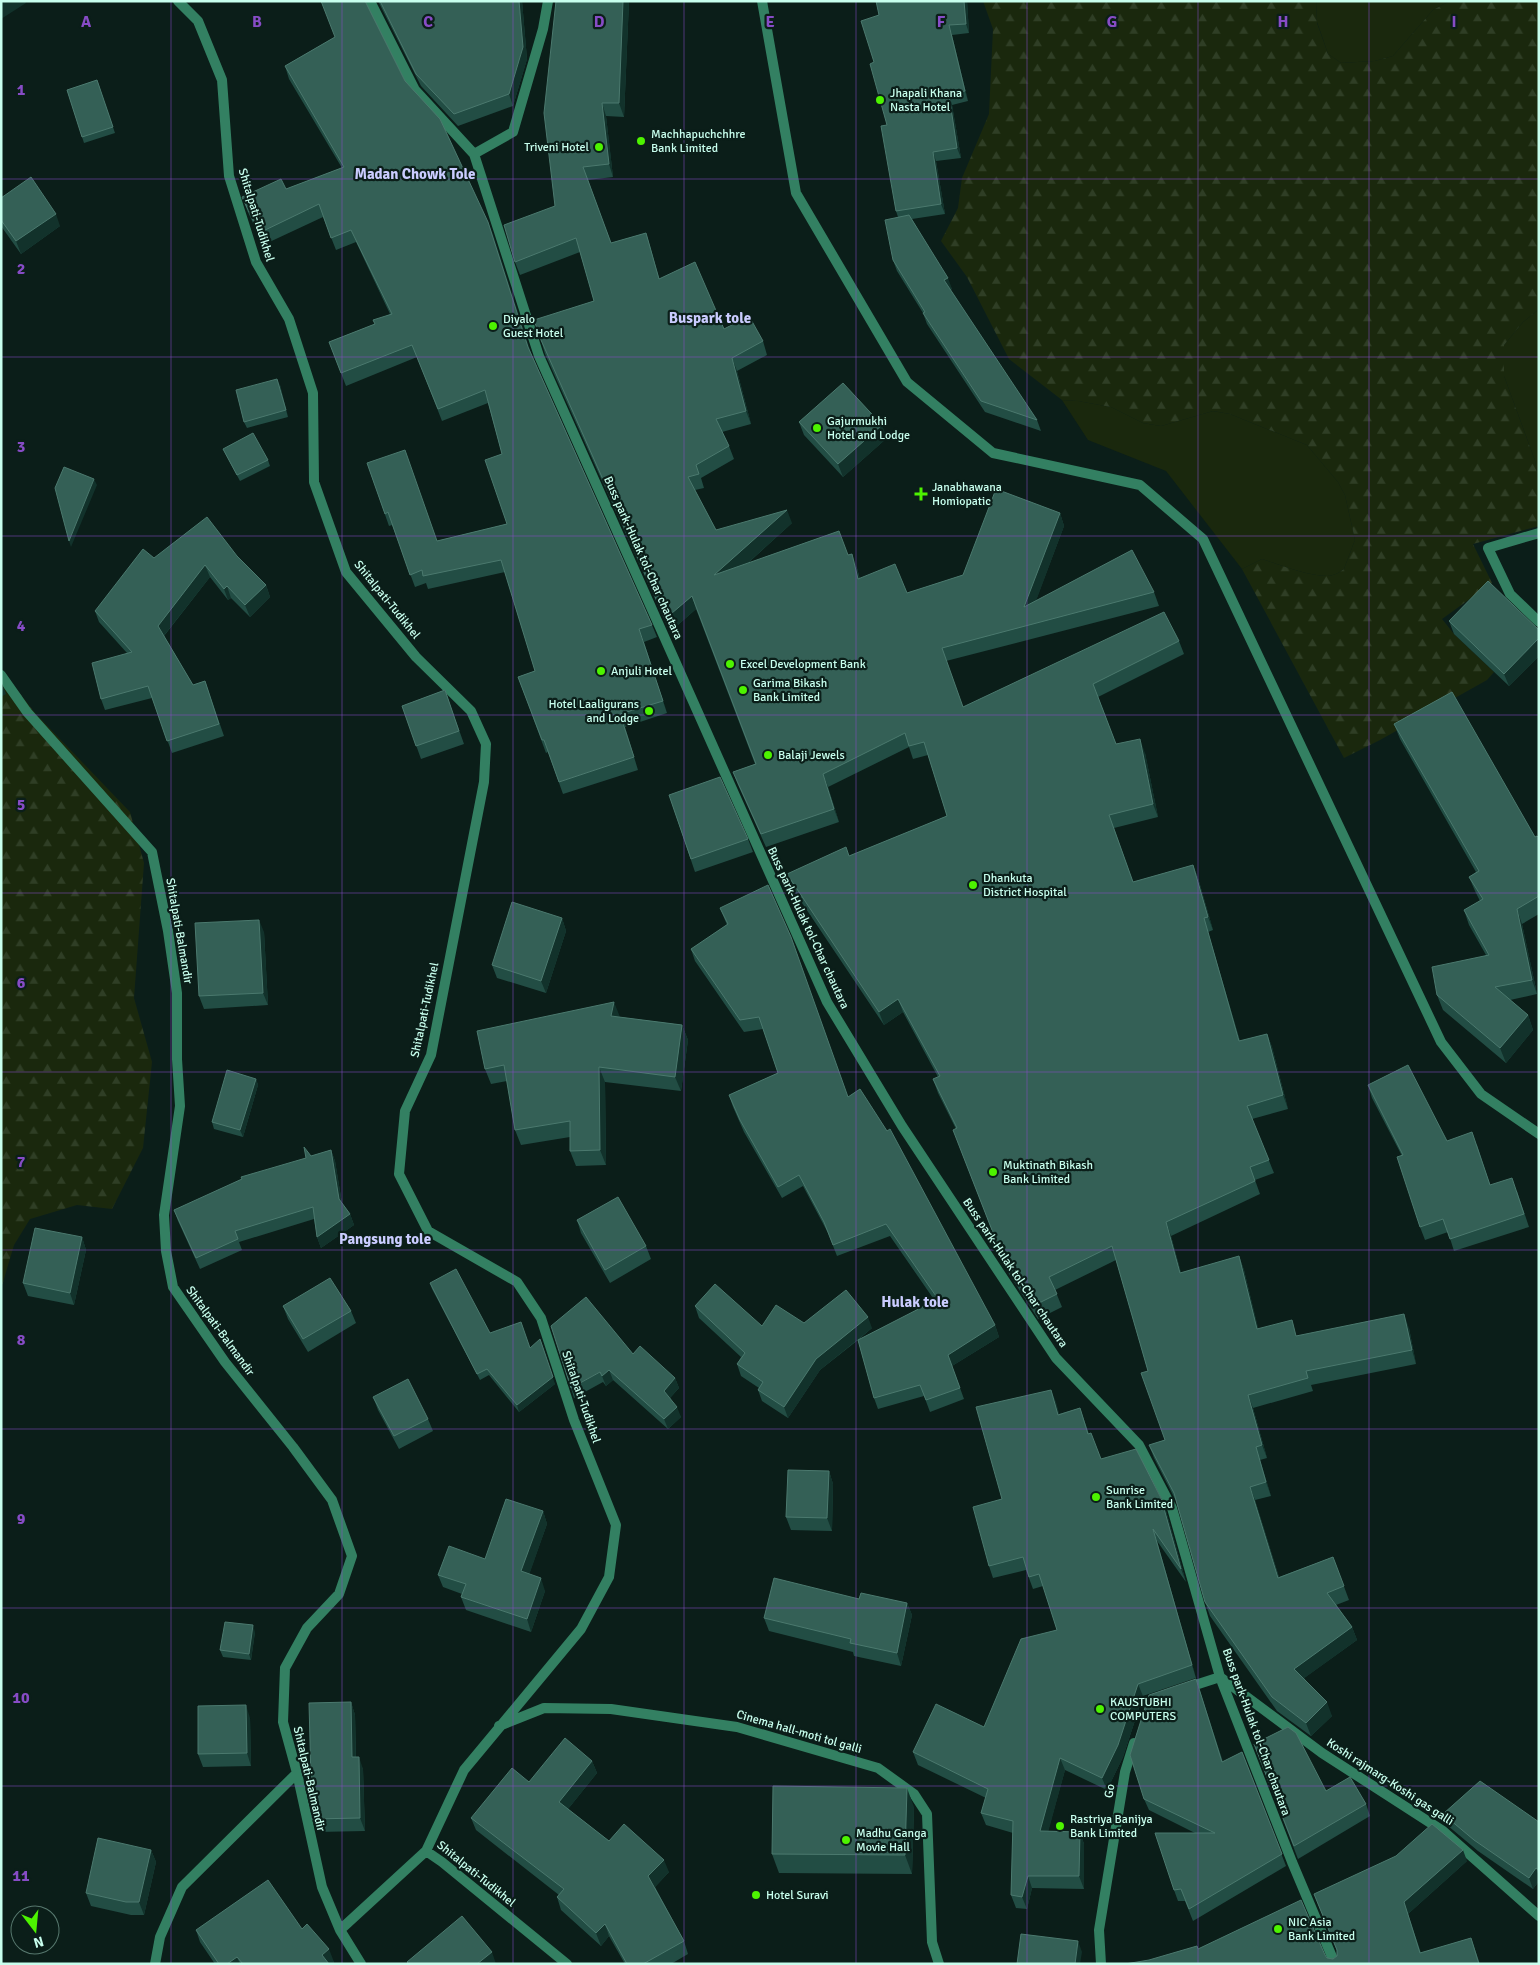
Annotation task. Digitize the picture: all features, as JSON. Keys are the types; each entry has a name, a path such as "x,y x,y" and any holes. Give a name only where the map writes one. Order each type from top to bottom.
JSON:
{"street":[{"name":"Shitalpati-Tudikhel","path":"178,1 198,21 222,80 229,176 256,262 288,319 312,393 314,482 346,572 416,657 471,711 486,744 484,782 431,1055 405,1111 399,1174 428,1231 517,1282 541,1318 574,1420 616,1525 609,1577 581,1629 464,1770 426,1851 568,1964"},
{"path":"370,1 415,90 474,154 513,132 543,29 548,1"},
{"path":"762,2 796,193 906,382 993,453 1140,485 1204,539 1441,1042 1480,1094 1539,1134"},
{"name":"Buss park-Hulak tol-Char chautara","path":"474,154 539,356 826,1002 902,1126 1056,1358 1140,1445 1172,1508 1220,1677 1334,1964"},
{"path":"1539,533 1488,548 1510,594 1539,622"},
{"name":"Shitalpati-Balmandir","path":"1,675 27,712 152,852 168,931 177,994 177,1059 180,1106 164,1215 166,1251 173,1287 225,1362 293,1447 332,1500 352,1556 339,1594 308,1628 286,1668 283,1722 297,1773 322,1887 340,1930 361,1964"},
{"path":"1175,1692 1220,1677"},
{"name":"Koshi rajmarg-Koshi gas galli","path":"1220,1677 1322,1753 1443,1830 1539,1916"},
{"name":"Cinema hall-moti tol galli","path":"498,1727 544,1708 611,1709 737,1727 878,1768 914,1794 927,1814 932,1942 939,1964"},
{"name":"Go","path":"1101,1964 1100,1930 1125,1772 1137,1736"},
{"path":"155,1964 160,1937 182,1887 297,1773"},
{"path":"340,1930 426,1851"}],"green space":[{"path":"983,1 1316,1 1317,23 1328,54 1341,63 1375,61 1393,56 1433,10 1450,1 1539,1 1539,309 1523,322 1504,345 1504,376 1535,461 1539,484 1539,526 1473,544 1492,583 1442,619 1454,634 1494,672 1487,680 1344,758 1242,569 1262,559 1298,571 1318,575 1333,575 1344,569 1355,540 1345,495 1338,482 1307,445 1230,414 1213,411 1161,426 1143,423 1111,407 1062,400 1009,359 967,277 941,241 958,208 962,178 989,114 993,29"},
{"path":"1316,1 1450,1 1433,10 1393,56 1375,61 1341,63 1328,54 1317,22"},
{"path":"1539,309 1539,484 1535,461 1504,376 1504,345 1523,322"},
{"path":"1062,400 1111,407 1143,423 1161,426 1213,411 1230,414 1307,445 1338,482 1345,495 1355,540 1344,569 1333,575 1318,575 1298,571 1262,559 1242,569 1166,471 1088,440"},
{"path":"1,669 35,713 130,812 144,863 134,998 152,1062 143,1148 112,1209 77,1205 30,1219 14,1245 1,1289"}],"building":[{"path":"321,1 365,1 405,81 440,119 488,222 528,347 652,625 639,629 663,701 620,714 634,757 559,782 518,677 535,671 501,560 423,576 422,570 410,575 388,512 385,514 367,463 405,450 437,541 507,524 485,460 502,454 485,390 438,409 412,345 341,373 329,342 375,324 373,320 392,314 351,230 331,238 319,204 259,233 242,197 281,179 286,189 344,167 285,66 335,37"},
{"path":"380,1 519,1 523,47 509,94 454,114 416,74"},
{"path":"556,1 623,1 619,103 602,103 609,164 583,167 611,243 646,233 659,279 695,262 724,329 749,316 763,341 732,358 746,411 716,419 729,446 696,465 699,474 688,477 716,530 787,510 714,575 839,531 848,555 852,554 858,579 895,564 907,593 963,575 996,489 1060,513 1024,607 1132,550 1154,592 942,648 963,707 1164,612 1179,641 1093,684 1116,744 1140,739 1153,804 1109,815 1133,882 1193,865 1208,917 1204,918 1239,1041 1267,1034 1283,1095 1247,1106 1269,1160 1250,1167 1255,1181 1166,1222 1180,1273 1239,1256 1257,1329 1292,1320 1296,1336 1404,1314 1412,1350 1306,1371 1308,1378 1248,1395 1262,1445 1256,1447 1266,1482 1250,1487 1278,1578 1333,1557 1344,1586 1327,1593 1352,1627 1294,1669 1327,1702 1306,1723 1272,1697 1205,1602 1174,1493 1149,1445 1165,1440 1141,1373 1148,1371 1112,1246 1049,1277 1057,1294 1033,1306 1004,1261 953,1130 957,1128 933,1079 940,1076 898,999 879,1012 787,874 846,847 849,856 947,816 924,742 909,746 905,733 823,774 834,809 761,834 733,772 756,764 692,596 665,619 541,340 534,320 594,301 576,238 515,262 504,225 555,206 544,113"},
{"path":"876,1 964,1 966,24 949,25 965,91 949,95 957,148 933,152 941,204 896,211 881,126 887,125 870,64 874,62 861,21 879,15"},
{"path":"97,80 113,127 82,137 67,90"},
{"path":"31,177 56,214 16,241 1,220 1,198"},
{"path":"909,215 948,278 944,280 1037,420 981,401 923,313 925,312 893,260 885,220"},
{"path":"277,379 286,410 244,422 236,390"},
{"path":"843,383 882,425 838,464 799,422"},
{"path":"253,433 268,460 237,475 223,449"},
{"path":"64,467 94,479 69,541 55,488"},
{"path":"207,517 237,556 266,585 245,605 227,586 224,589 205,565 158,626 193,685 205,681 219,724 167,741 148,686 101,699 92,663 132,652 95,611 143,549 154,558"},
{"path":"1488,581 1539,630 1539,638 1504,674 1449,621"},
{"path":"445,690 459,731 416,746 402,706"},
{"path":"1452,692 1535,837 1539,838 1539,896 1517,909 1532,980 1495,987 1528,1015 1500,1048 1437,995 1432,967 1489,955 1464,910 1483,899 1469,877 1479,871 1394,724"},
{"path":"720,777 748,839 691,859 669,795"},
{"path":"768,885 791,937 848,1097 860,1089 887,1131 890,1129 995,1325 948,1355 960,1388 926,1400 920,1385 874,1398 858,1340 938,1299 886,1224 833,1245 824,1222 799,1175 778,1187 740,1120 729,1095 778,1073 759,1017 740,1020 691,949 728,924 720,908"},
{"path":"512,902 562,918 541,981 492,965"},
{"path":"259,920 263,993 199,996 195,923"},
{"path":"614,1002 611,1016 682,1025 675,1077 599,1067 600,1150 570,1151 570,1121 515,1130 504,1065 485,1069 477,1031"},
{"path":"1408,1065 1447,1141 1472,1132 1490,1185 1512,1178 1524,1214 1450,1239 1443,1219 1420,1227 1397,1157 1403,1155 1368,1085"},
{"path":"227,1070 256,1079 240,1130 212,1122"},
{"path":"304,1147 311,1156 331,1150 339,1199 350,1214 317,1237 313,1207 235,1231 238,1239 196,1258 174,1210 242,1179 241,1177 306,1158"},
{"path":"618,1197 646,1246 605,1270 577,1220"},
{"path":"35,1228 82,1237 70,1293 23,1283"},
{"path":"456,1269 490,1333 521,1322 530,1348 540,1339 553,1377 517,1405 487,1369 477,1374 430,1283"},
{"path":"330,1278 351,1311 303,1339 283,1306"},
{"path":"715,1284 762,1326 776,1305 804,1323 846,1290 868,1317 816,1359 784,1407 758,1390 763,1382 737,1364 745,1353 695,1306"},
{"path":"586,1297 633,1354 640,1346 675,1378 664,1391 677,1407 664,1419 609,1370 602,1376 600,1372 571,1388 551,1326"},
{"path":"408,1379 428,1419 394,1436 373,1397"},
{"path":"1051,1390 1058,1415 1080,1408 1088,1434 1091,1433 1101,1459 1136,1449 1161,1498 1181,1569 1153,1529 1192,1665 1138,1684 1118,1745 1102,1778 1060,1758 1040,1831 1080,1832 1079,1876 1028,1876 1022,1897 1011,1895 1013,1821 981,1813 988,1789 913,1752 936,1704 984,1727 1021,1639 1057,1630 1039,1574 1029,1577 1023,1557 989,1566 973,1507 1002,1499 976,1407"},
{"path":"788,1470 829,1471 827,1518 786,1517"},
{"path":"506,1499 543,1511 521,1571 541,1578 527,1619 461,1597 466,1584 438,1575 449,1546 485,1559"},
{"path":"774,1578 859,1599 861,1593 907,1603 897,1653 850,1643 851,1639 764,1618"},
{"path":"225,1622 253,1625 249,1654 220,1650"},
{"path":"1196,1679 1222,1762 1242,1752 1282,1854 1189,1909 1181,1889 1174,1890 1155,1833 1215,1833 1144,1799 1130,1755 1149,1695"},
{"path":"351,1702 352,1757 359,1757 360,1818 312,1819 309,1703"},
{"path":"246,1705 247,1753 198,1754 198,1706"},
{"path":"1288,1727 1296,1733 1326,1791 1350,1777 1366,1804 1294,1846 1254,1744"},
{"path":"565,1738 592,1761 559,1802 609,1841 624,1824 664,1860 648,1876 684,1941 643,1964 627,1964 605,1924 596,1933 557,1897 564,1889 471,1818 512,1768 529,1782"},
{"path":"1480,1781 1539,1822 1539,1870 1536,1868 1529,1878 1474,1840 1443,1814"},
{"name":"Madhu Ganga Movie Hall","path":"773,1786 907,1788 905,1855 772,1854"},
{"path":"1432,1824 1463,1850 1404,1902 1420,1953 1471,1938 1479,1964 1125,1964 1149,1960 1197,1946 1198,1949 1301,1900 1325,1955 1327,1958 1333,1959 1337,1956 1337,1950 1314,1894 1396,1856"},
{"path":"98,1838 151,1850 139,1902 126,1902 86,1893"},
{"path":"268,1880 302,1929 307,1924 329,1949 322,1955 329,1964 243,1964 237,1957 227,1964 219,1964 196,1930"},
{"path":"462,1916 492,1952 477,1964 409,1964 407,1962"},
{"path":"1021,1934 1078,1941 1075,1964 1017,1964"}],"place":[{"name":"Jhapali Khana Nasta Hotel","path":"880,100"},
{"name":"Machhapuchchhre Bank Limited","path":"641,141"},
{"name":"Triveni Hotel","path":"599,147"},
{"name":"Diyalo Guest Hotel","path":"493,326"},
{"name":"Gajurmukhi Hotel and Lodge","path":"817,428"},
{"name":"Janabhawana Homiopatic","path":"921,494"},
{"name":"Excel Development Bank","path":"730,664"},
{"name":"Anjuli Hotel","path":"601,671"},
{"name":"Garima Bikash Bank Limited","path":"743,690"},
{"name":"Hotel Laaligurans and Lodge","path":"649,711"},
{"name":"Balaji Jewels","path":"768,755"},
{"name":"Dhankuta District Hospital","path":"973,885"},
{"name":"Muktinath Bikash Bank Limited","path":"993,1172"},
{"name":"Sunrise Bank Limited","path":"1096,1497"},
{"name":"KAUSTUBHI COMPUTERS","path":"1100,1709"},
{"name":"Rastriya Banijya Bank Limited","path":"1060,1826"},
{"name":"Madhu Ganga Movie Hall","path":"846,1840"},
{"name":"Hotel Suravi","path":"756,1895"},
{"name":"NIC Asia Bank Limited","path":"1278,1929"}],"district":[{"name":"Madan Chowk Tole","path":"415,174"},
{"name":"Buspark tole","path":"710,318"},
{"name":"Pangsung tole","path":"385,1239"},
{"name":"Hulak tole","path":"915,1302"}]}
